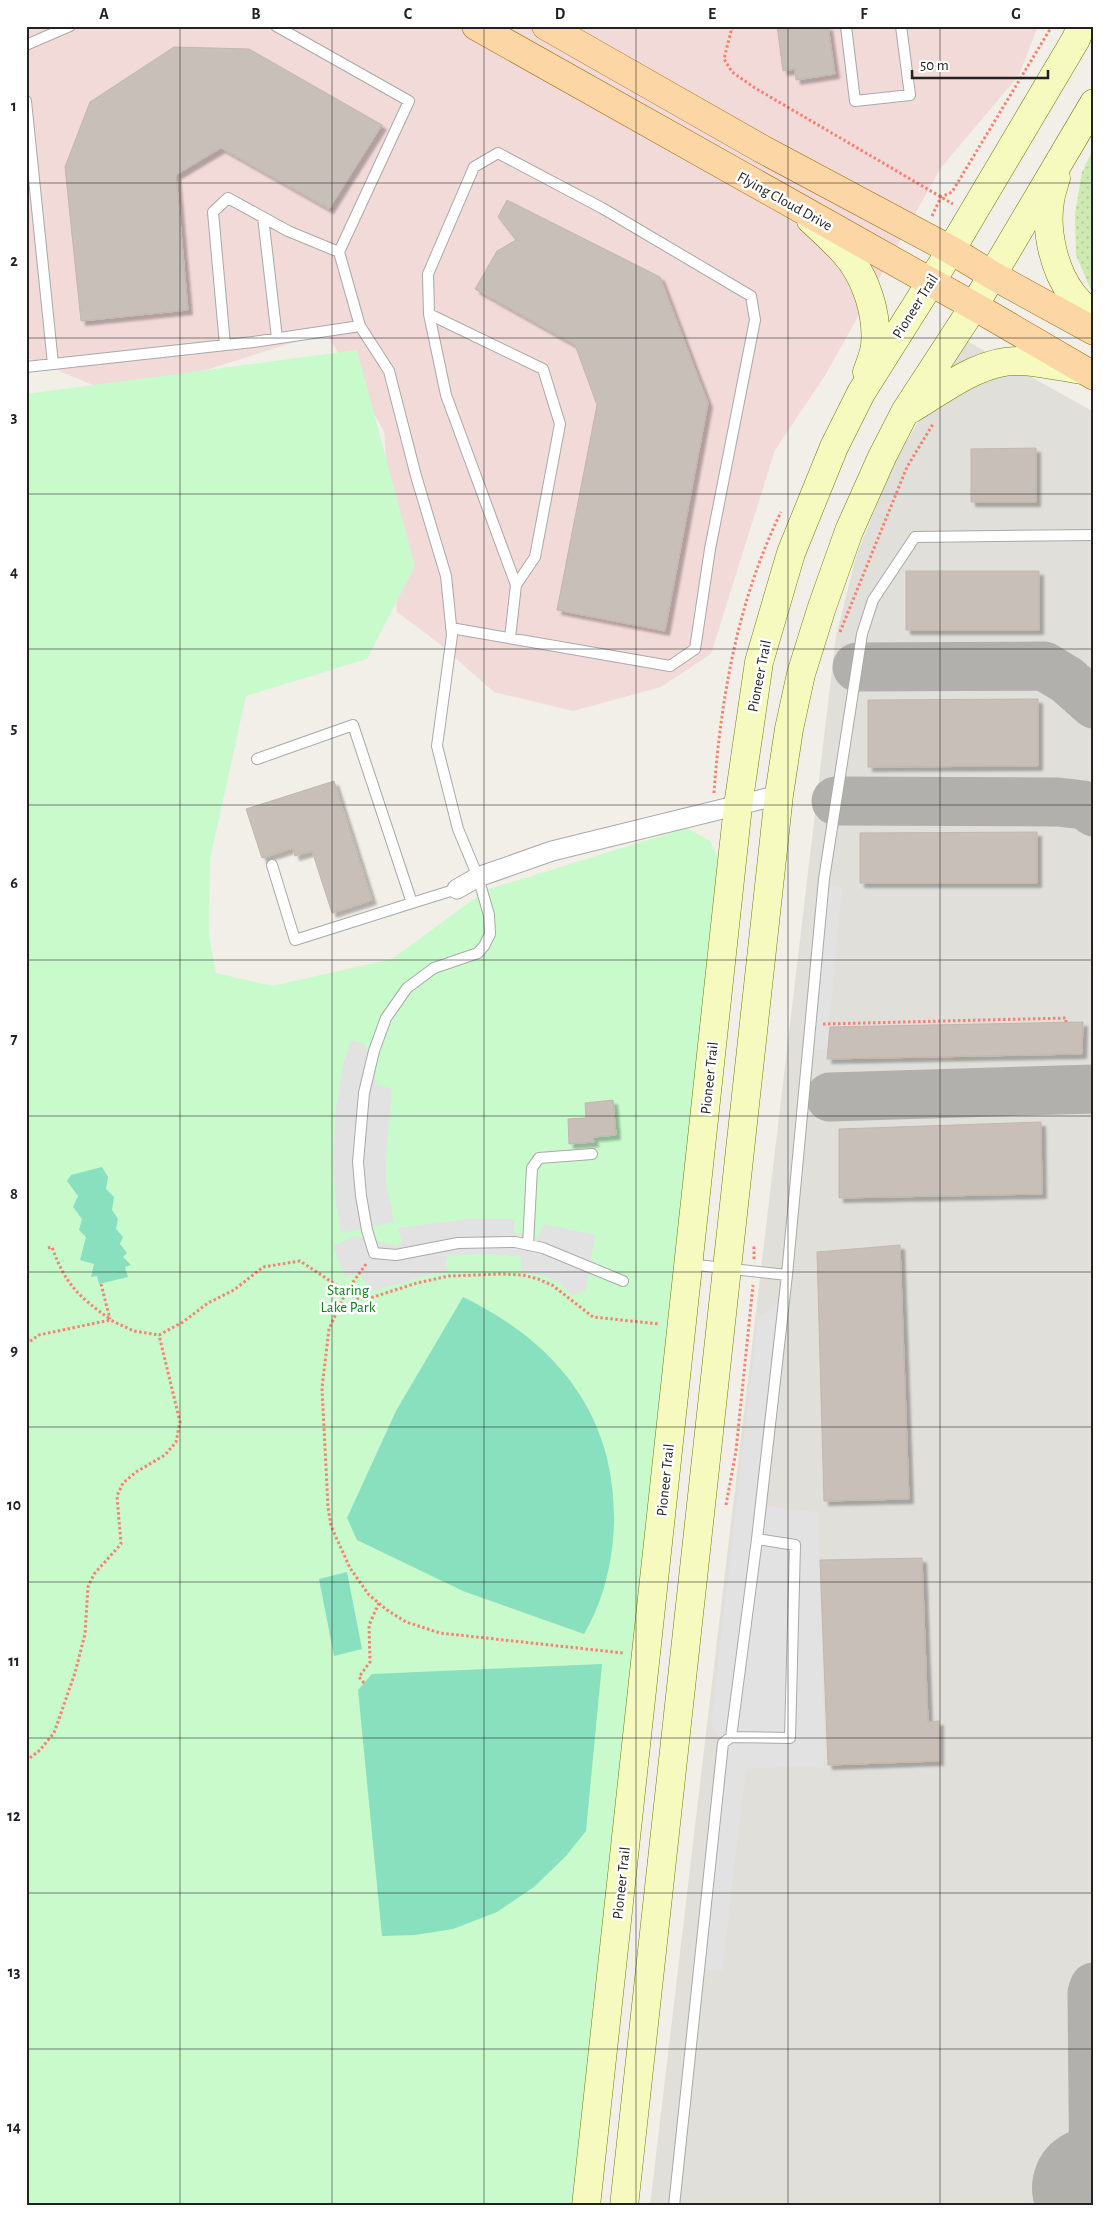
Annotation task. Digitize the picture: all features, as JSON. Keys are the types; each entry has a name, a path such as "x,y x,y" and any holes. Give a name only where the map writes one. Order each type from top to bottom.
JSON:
{"main road":[{"name":"Flying Cloud Drive","path":"476,26 974,306 1088,373"},
{"path":"546,26 762,149 951,250 992,275 1094,331"},
{"name":"Pioneer Trail","path":"586,2206 738,806 759,662 791,553 830,456 861,393 929,282 951,250 1076,39 1081,26"},
{"path":"624,2206 779,795 789,729 801,674 822,607 853,523 882,457 905,412 974,306 1094,103"},
{"path":"1061,159 1050,201 1050,229 1053,254 1061,275 1072,294 1094,318"},
{"path":"801,210 845,253 859,272 867,291 874,320 875,346 861,393"},
{"path":"905,412 962,378 998,363 1020,361 1088,373"}],"street":[{"path":"457,889 478,877 552,851 779,795"}],"lane":[{"path":"26,45 70,26"},
{"path":"276,26 409,101 339,252 360,326 389,371 416,476 446,576 452,628 437,746 458,829 478,877 489,915 490,934 478,953 434,968 407,988 386,1018 374,1051 364,1093 358,1162 367,1230 374,1253 396,1255 458,1242 515,1242 543,1248 623,1281"},
{"path":"846,26 855,101 910,95 901,26"},
{"path":"26,100 53,364"},
{"path":"452,628 670,666 695,649 710,549 755,320 751,296 602,208 498,153 474,167 428,274 428,314 446,395 516,585"},
{"path":"225,345 213,212 228,198 288,230 339,252"},
{"path":"263,217 277,338"},
{"path":"428,314 542,368 560,424 534,556 516,585 510,638"},
{"path":"26,367 225,345 360,326"},
{"path":"731,1737 757,1538 787,1275 824,880 862,634 873,600 915,537 1094,534"},
{"path":"257,759 353,725 412,903"},
{"path":"272,865 295,940 457,889"},
{"path":"528,1244 532,1168 539,1158 592,1154"},
{"path":"688,1264 787,1275"},
{"path":"674,2206 723,1743 731,1737 790,1738 795,1545 757,1538"}],"path":[{"path":"729,26 731,30 724,59 732,72 755,88 970,215"},
{"path":"810,1024 1066,1018 1066,1022"},
{"path":"48,1248 52,1247 58,1264 72,1288 110,1320 134,1331 159,1335 182,1322 208,1303 234,1290 263,1267 300,1261 356,1298 367,1299 417,1283 449,1276 501,1274 538,1279 552,1285 593,1317 662,1324"},
{"path":"374,1253 346,1292 329,1329 324,1356 322,1388 328,1507 331,1526 346,1560 369,1595 406,1622 440,1633 626,1653"},
{"path":"101,1284 110,1320"},
{"path":"26,1344 39,1335 110,1320"},
{"path":"26,1761 40,1750 54,1733 85,1634 88,1587 94,1574 122,1544 118,1496 122,1483 165,1454 176,1442 180,1422 159,1335"},
{"path":"364,1683 358,1677 370,1662 369,1625 379,1603"}],"shaded area":[{"path":"26,26 1038,26 1019,75 940,169 826,374 775,450 711,654 661,687 573,711 494,692 436,641 397,612 384,431 326,332 206,370 107,391 26,357"},
{"path":"967,341 1094,412 1094,2206 650,2206 836,636 856,557 893,464"},
{"path":"827,884 842,887 827,1050 810,1049"},
{"path":"351,1040 365,1044 377,1085 392,1089 386,1156 386,1183 394,1222 341,1233 333,1165 336,1109 343,1066"},
{"path":"468,1219 514,1219 514,1233 538,1238 543,1224 595,1235 586,1290 572,1296 561,1284 545,1276 521,1272 521,1256 478,1254 448,1256 446,1261 448,1272 429,1275 369,1292 361,1275 357,1273 345,1277 333,1246 356,1236 398,1246 402,1241 398,1228"},
{"path":"778,1304 754,1505 818,1512 824,1768 804,1766 746,1769 722,1971 699,1969 725,1748 711,1725 758,1318"}],"green space":[{"path":"1094,148 1094,292 1090,288 1076,255 1075,214 1082,172"},
{"name":"Staring Lake Park","path":"357,350 415,566 367,659 246,696 210,859 209,935 216,973 272,986 392,959 486,890 687,828 710,841 719,860 574,2206 26,2206 26,394"},
{"path":"102,1167 108,1177 106,1189 114,1197 112,1210 118,1219 116,1229 123,1237 120,1244 127,1253 123,1257 131,1265 125,1267 128,1277 99,1284 97,1276 91,1277 94,1264 80,1260 86,1237 79,1230 82,1219 73,1207 78,1196 67,1181 71,1175"},
{"path":"463,1297 496,1315 526,1336 552,1360 574,1386 592,1416 604,1448 612,1483 614,1522 612,1551 602,1594 584,1634 463,1591 357,1540 347,1518 396,1411"},
{"path":"347,1572 362,1649 334,1656 319,1579"},
{"path":"602,1664 586,1831 566,1856 534,1887 497,1912 453,1929 415,1935 382,1936 358,1690 372,1674"}],"building":[{"path":"777,26 828,26 835,74 796,80 795,69 783,71"},
{"path":"174,47 249,49 382,125 329,209 221,148 176,175 188,310 81,321 65,167 90,102"},
{"path":"507,200 660,277 708,403 665,631 557,610 597,405 575,345 475,289 497,251 516,240 498,217"},
{"path":"1036,448 1036,502 971,502 971,449"},
{"path":"906,571 1039,571 1039,630 906,630"},
{"path":"1038,699 1038,766 868,767 868,700"},
{"path":"334,781 372,900 332,913 312,851 295,856 293,848 262,858 246,809"},
{"path":"1037,832 1037,883 860,883 860,833"},
{"path":"1083,1022 1082,1054 827,1059 830,1027"},
{"path":"613,1100 616,1135 593,1137 594,1142 569,1144 568,1119 586,1118 585,1103"},
{"path":"1041,1122 1042,1194 839,1198 839,1129"},
{"path":"900,1245 909,1499 824,1501 817,1252"},
{"path":"922,1558 928,1722 939,1721 939,1761 828,1765 820,1560"}],"taxiway":[{"path":"857,667 1044,666 1067,680 1094,704"},
{"path":"836,801 1058,802 1084,805 1094,812"},
{"path":"830,1097 1094,1089"},
{"path":"1094,1987 1092,1993 1094,2201"}]}
